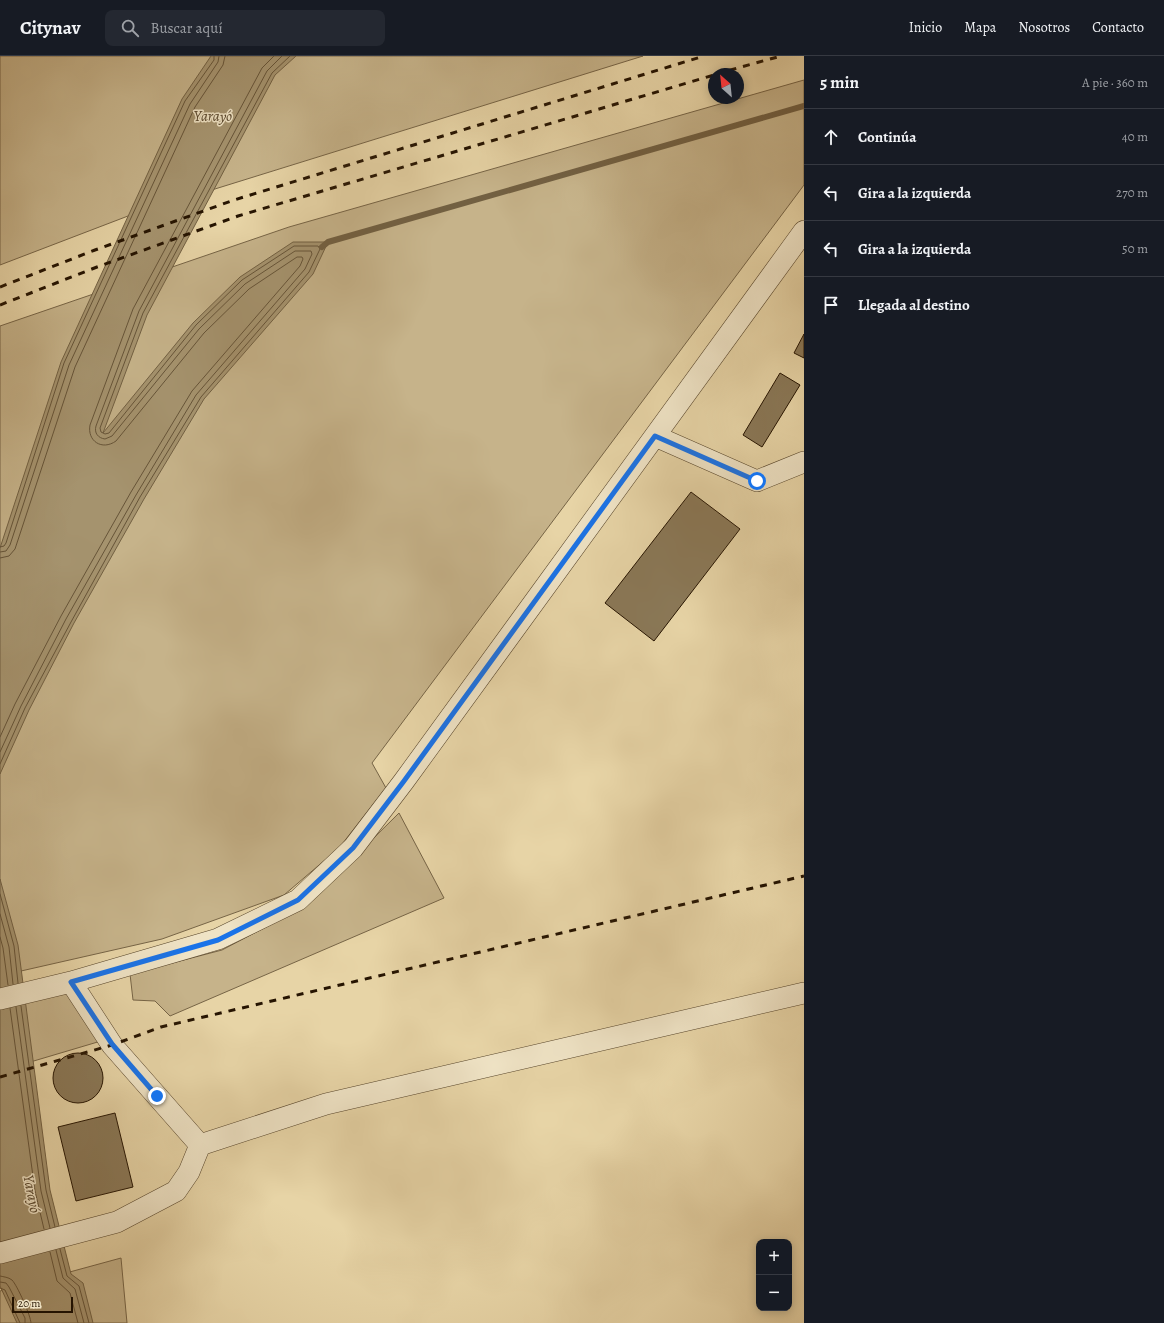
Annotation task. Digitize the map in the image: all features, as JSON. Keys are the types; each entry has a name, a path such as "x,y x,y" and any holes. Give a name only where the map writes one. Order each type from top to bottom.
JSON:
{"street":[{"path":"0,999 71,982 218,940 298,900 353,848 404,781 804,231"},
{"path":"655,436 757,481 804,462"},
{"path":"71,982 112,1044 200,1145"},
{"path":"0,1253 118,1222 176,1191 189,1172 200,1145 326,1104 804,993"}],"shaded area":[{"path":"0,56 643,56 128,216 0,265"},
{"path":"804,80 804,185 372,763 386,788 339,848 284,895 162,939 0,977 0,326 289,227 720,104 744,104 744,97"},
{"path":"399,813 444,898 170,1016 155,1001 133,1000 130,974 222,950 304,907"},
{"path":"68,991 101,1041 0,1071 25,1001"},
{"path":"121,1258 127,1323 0,1323 0,1291"}],"water":[{"path":"211,56 296,56 275,75 147,315 103,433 193,323 240,277 293,242 328,242 313,274 204,399 144,499 74,623 29,710 0,774 0,548 61,362 182,99"},
{"name":"Yarayó","path":"0,879 18,945 50,1190 71,1274 83,1283 93,1323 17,1323 0,1286"}],"building":[{"path":"804,334 804,358 794,353"},
{"path":"780,373 800,385 762,447 743,435"},
{"path":"691,492 740,529 654,641 605,603"},
{"path":"78,1053 87,1055 98,1064 103,1078 101,1087 92,1098 78,1103 69,1101 58,1092 53,1078 55,1069 64,1058"},
{"path":"115,1113 133,1187 76,1201 58,1127"}],"waterway":[{"path":"322,247 328,242 804,106"}],"railway":[{"path":"0,287 95,250 234,200 704,56"},
{"path":"738,68 781,56"},
{"path":"0,305 97,267 238,216 708,77"},
{"path":"0,1077 112,1045 161,1027 804,876"}],"route":[{"path":"157,1096 112,1044 71,982 218,940 298,900 353,848 404,781 655,436 757,481"}]}
